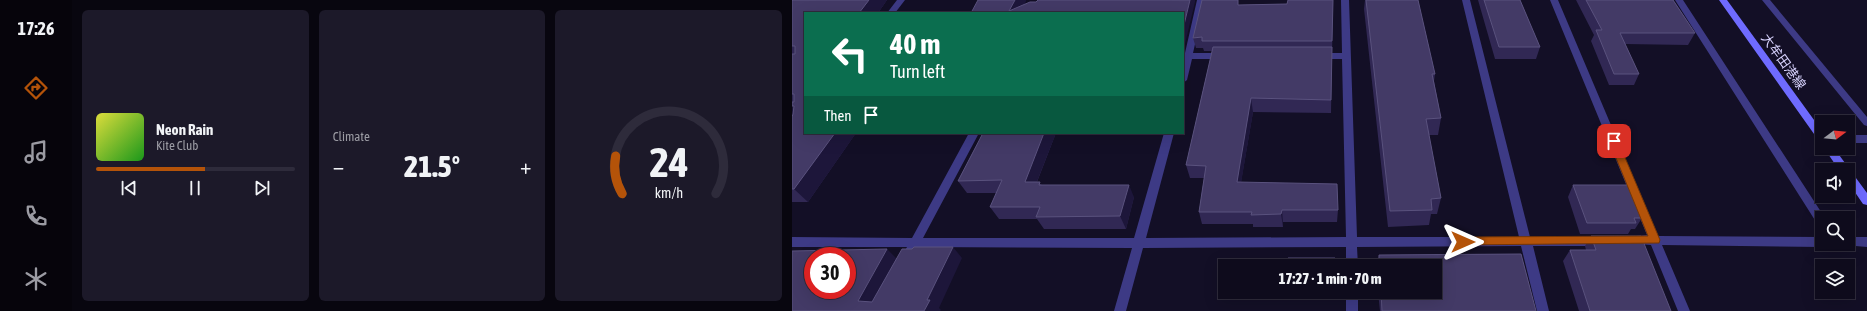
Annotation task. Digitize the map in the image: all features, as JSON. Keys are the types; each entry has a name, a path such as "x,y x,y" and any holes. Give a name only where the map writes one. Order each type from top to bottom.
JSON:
{"main road":[{"name":"大牟田港線","path":"1723,0 1815,128"},
{"path":"1855,184 1867,201"}],"street":[{"path":"892,12 901,0"},
{"path":"1184,72 1186,56 1201,0"},
{"path":"1345,0 1352,259"},
{"path":"1466,0 1542,311"},
{"path":"1554,0 1684,311"},
{"path":"1679,0 1815,211"},
{"path":"1766,0 1867,123"},
{"path":"1186,56 1228,56"},
{"path":"1307,56 1346,56"},
{"path":"901,269 973,134"},
{"path":"1120,311 1169,134"},
{"path":"1855,140 1867,139"},
{"path":"792,242 916,241 1139,243 1526,242 1613,240 1815,242"},
{"path":"1855,242 1867,242"},
{"path":"1352,299 1352,311"}],"building":[{"path":"869,0 860,12 804,12 804,134 834,134 794,189 792,189 792,117 794,106 792,106 792,102 794,102 794,94 792,94 792,54 795,54 795,46 792,46 792,1"},
{"path":"978,0 1015,0 1009,11 1038,0 1190,0 1184,25 1184,12 972,12"},
{"path":"1202,0 1238,0 1238,5 1287,4 1288,0 1333,0 1332,41 1202,41 1202,37 1193,38"},
{"path":"1366,0 1418,0 1435,74 1432,74 1441,118 1426,119 1441,198 1431,199 1432,210 1390,211"},
{"path":"1484,0 1520,0 1540,47 1499,47"},
{"path":"1586,0 1673,0 1695,33 1620,33 1639,74 1614,74 1596,30 1602,30"},
{"path":"1213,47 1332,47 1331,100 1251,98 1237,182 1337,184 1338,210 1282,210 1281,214 1251,215 1252,212 1199,212 1206,166 1186,165"},
{"path":"982,134 1044,134 1025,182 1040,182 1039,185 1129,185 1120,216 1036,217 1040,207 990,207 1002,180 958,181"},
{"path":"1573,185 1628,185 1642,218 1634,218 1636,223 1587,223"},
{"path":"1591,236 1641,236 1671,311 1590,311 1570,250 1596,250"},
{"path":"914,247 953,247 927,300 930,300 924,311 792,311 792,251 804,251 804,299 856,299 856,250 887,249 858,301 872,302 902,249 912,249"},
{"path":"1521,254 1536,311 1382,311 1381,299 1442,299 1442,259 1379,259 1379,255"},
{"path":"1288,258 1335,258 1335,259"}],"route":[{"path":"1463,242 1655,240 1614,141"}]}
